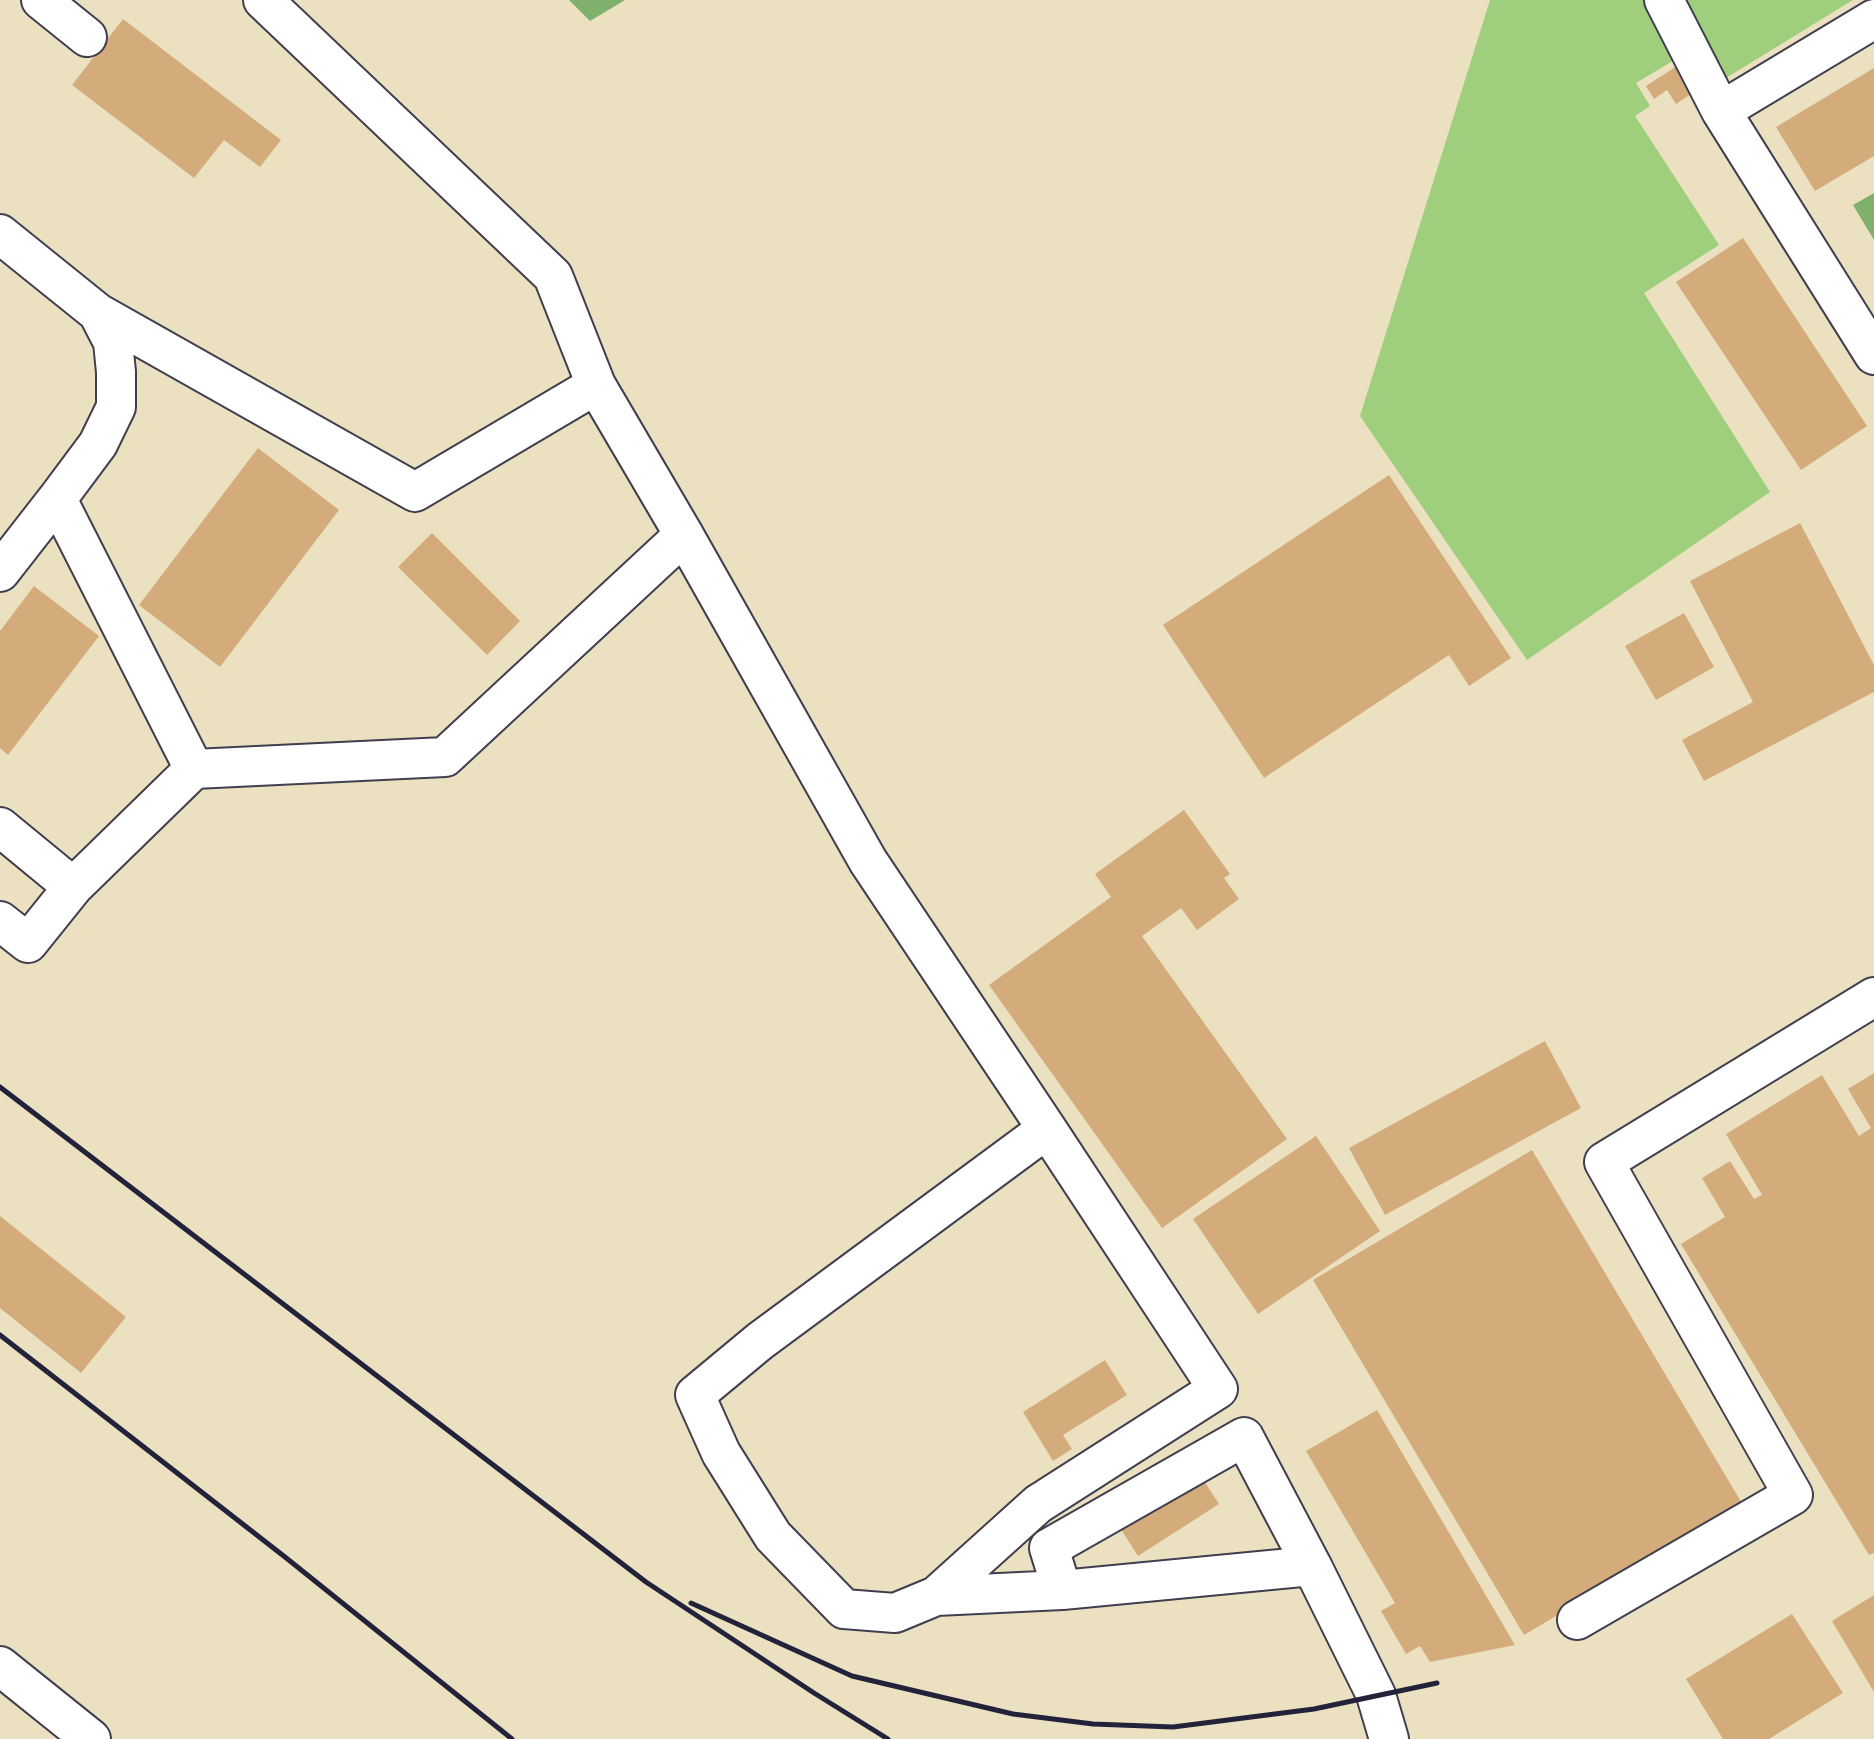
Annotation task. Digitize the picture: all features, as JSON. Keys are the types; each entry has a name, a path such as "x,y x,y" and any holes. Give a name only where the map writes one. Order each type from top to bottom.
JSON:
{"street":[{"path":"41,0 87,37"},
{"path":"263,0 553,276 596,385 868,861 1048,1129 1218,1389 1038,1504 936,1596 895,1613 844,1609 773,1536 721,1453 695,1395 760,1341 1048,1129"},
{"path":"1664,0 1721,111 1874,355"},
{"path":"1721,111 1874,19"},
{"path":"0,234 98,313 415,492 596,385"},
{"path":"0,572 99,444 116,407 113,342 98,313"},
{"path":"57,499 194,769"},
{"path":"0,921 28,943 74,887 194,769 445,757 684,535"},
{"path":"0,827 74,887"},
{"path":"1577,1620 1793,1495 1604,1162 1874,997"},
{"path":"1062,1590 1049,1548 1244,1437 1376,1695 1390,1739"},
{"path":"936,1596 1062,1590 1312,1566"},
{"path":"0,1666 91,1739"}],"green space":[{"path":"569,0 625,0 590,21"},
{"path":"1490,0 1652,0 1681,56 1636,83 1650,106 1635,116 1719,245 1644,293 1770,492 1527,660 1360,416"},
{"path":"1681,0 1853,0 1726,78"},
{"path":"1874,193 1874,240 1853,205"}],"building":[{"path":"123,19 281,140 260,167 224,140 194,178 72,85"},
{"path":"1683,62 1700,88 1676,104 1667,90 1654,99 1646,86"},
{"path":"1874,68 1874,156 1815,191 1776,127"},
{"path":"1743,238 1867,426 1801,470 1676,282"},
{"path":"258,448 339,510 220,667 139,605"},
{"path":"1389,475 1511,658 1469,686 1449,655 1264,778 1163,625"},
{"path":"1800,523 1874,665 1874,692 1704,781 1682,740 1753,702 1690,581"},
{"path":"432,533 520,621 487,655 398,567"},
{"path":"34,586 99,636 8,755 0,748 0,631"},
{"path":"1684,613 1714,667 1656,700 1625,646"},
{"path":"1184,810 1230,874 1224,878 1239,899 1197,930 1181,908 1142,936 1287,1139 1162,1228 989,985 1111,897 1095,874"},
{"path":"1545,1041 1581,1108 1385,1215 1349,1148"},
{"path":"1874,1073 1874,1553 1869,1555 1681,1244 1725,1217 1702,1178 1730,1161 1754,1199 1762,1195 1726,1134 1822,1075 1859,1136 1871,1128 1848,1089"},
{"path":"1316,1136 1380,1231 1258,1314 1193,1219"},
{"path":"1532,1150 1743,1505 1524,1635 1313,1280"},
{"path":"0,1216 126,1317 81,1373 0,1308"},
{"path":"1105,1360 1127,1395 1063,1435 1072,1449 1053,1461 1023,1412"},
{"path":"1377,1410 1515,1645 1430,1662 1420,1646 1406,1654 1381,1611 1395,1603 1306,1451"},
{"path":"1197,1470 1219,1504 1138,1556 1115,1520"},
{"path":"1874,1595 1874,1692 1832,1621"},
{"path":"1792,1614 1843,1693 1769,1739 1723,1739 1686,1679"}],"railway":[{"path":"0,1087 646,1582 888,1739"},
{"path":"0,1335 285,1557 512,1739"},
{"path":"691,1603 852,1676 1013,1714 1093,1724 1173,1727 1314,1709 1437,1683"}]}
